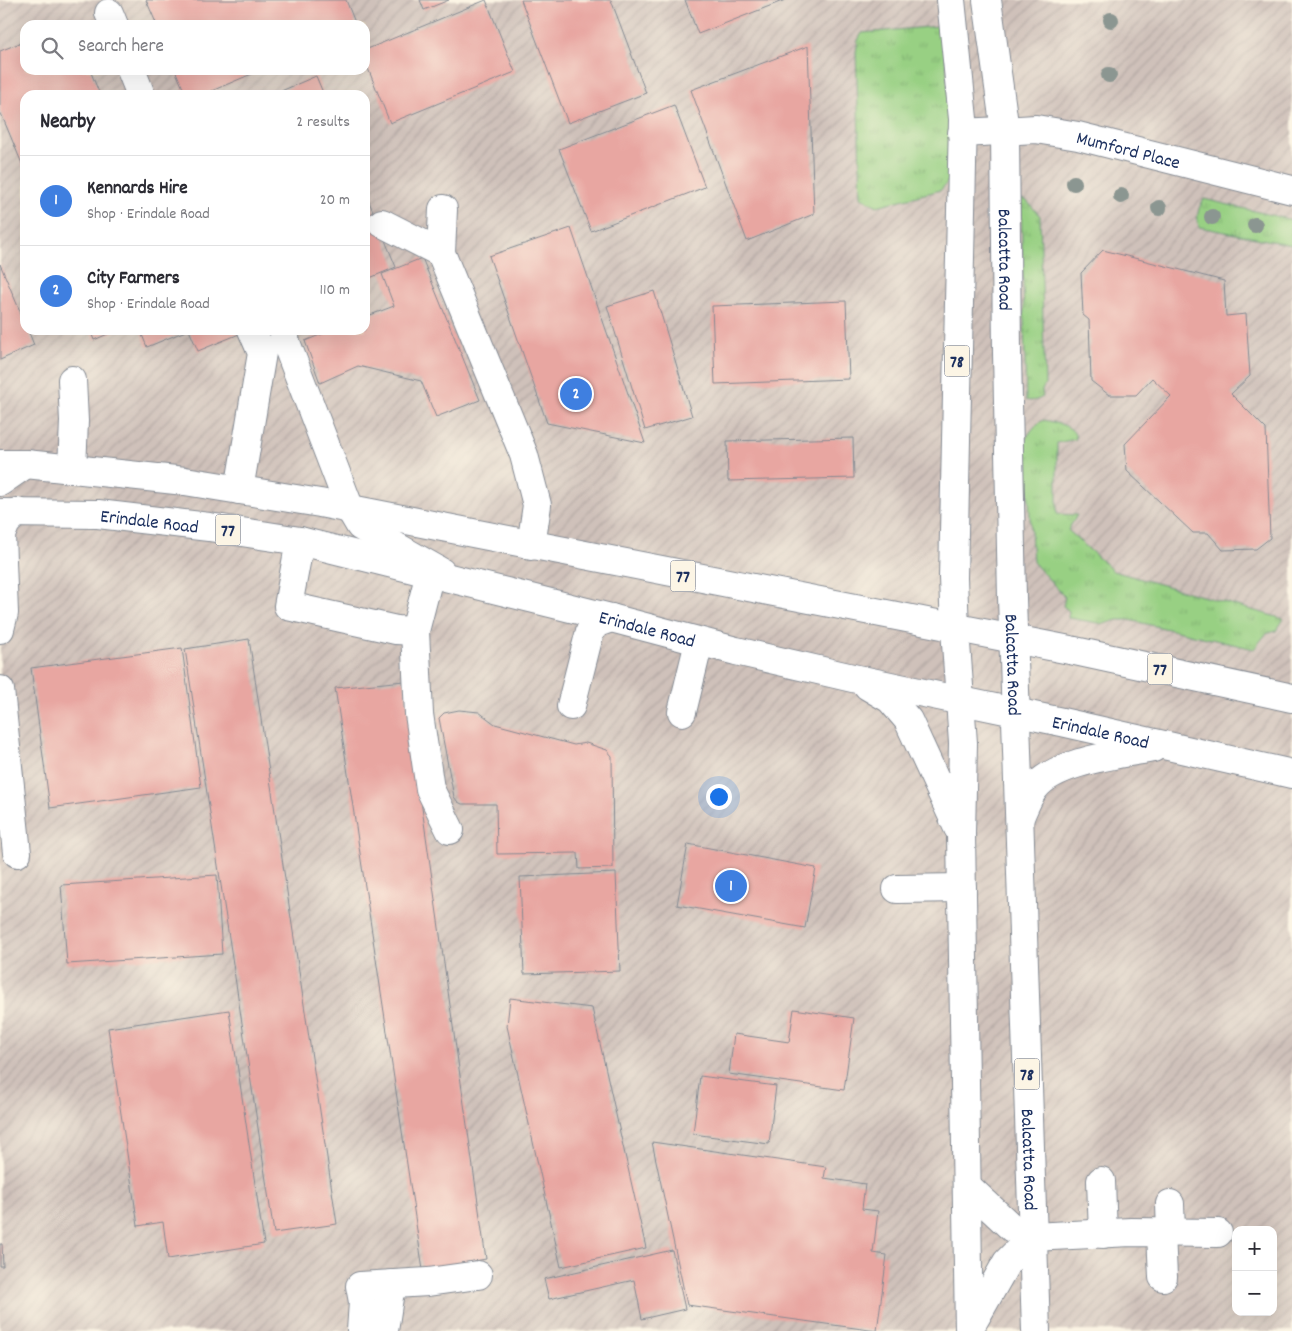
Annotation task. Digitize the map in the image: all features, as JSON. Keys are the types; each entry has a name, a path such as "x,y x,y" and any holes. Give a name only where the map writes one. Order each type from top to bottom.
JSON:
{"main road":[{"name":"78","path":"951,0 963,118 953,578 963,743 961,834 969,1330"},
{"name":"Balcatta Road","path":"987,0 1005,131 1007,353 1014,640 1036,1331"},
{"path":"133,75 139,90"},
{"name":"Mumford Place","path":"962,133 1036,129 1078,136 1292,190"},
{"path":"443,209 441,253 524,455 537,505 530,546"},
{"path":"382,223 441,253"},
{"path":"239,490 262,353 254,335"},
{"path":"284,335 350,509 360,526 440,576 415,630 419,714 430,789 450,830"},
{"path":"72,380 74,421 72,469"},
{"path":"0,482 13,464"},
{"name":"77","path":"13,464 185,481 320,503 530,546 1075,651 1292,698"},
{"path":"320,503 332,488 333,464"},
{"path":"5,616 0,535 9,513"},
{"name":"Erindale Road","path":"9,513 106,515 209,527 300,541 611,618 699,642 857,679 1292,774"},
{"path":"300,541 288,606 396,630 415,630"},
{"path":"571,706 590,631 598,622 611,618"},
{"path":"682,712 699,642"},
{"path":"857,679 890,699 908,720 961,834"},
{"path":"0,690 17,853"},
{"path":"1020,817 1034,788 1063,769 1090,760 1164,746"},
{"path":"897,890 962,888"},
{"path":"1101,1181 1103,1234"},
{"path":"966,1186 1012,1228 1032,1237 1218,1233"},
{"path":"1163,1277 1170,1204"},
{"path":"969,1330 1007,1262 1032,1237"},
{"path":"361,1331 363,1302 360,1286 428,1282 478,1275"},
{"path":"384,1331 391,1284"}],"shaded area":[{"path":"0,0 1292,0 1292,1331 0,1331"}],"green space":[{"path":"939,26 945,35 952,177 941,190 877,206 861,197 856,52 858,40 862,33"},
{"path":"1021,199 1027,201 1040,216 1045,385 1042,390 1043,397 1032,401 1026,400"},
{"path":"1204,199 1292,220 1292,245 1199,227 1198,212"},
{"path":"1044,420 1069,428 1075,434 1076,439 1057,443 1057,514 1077,515 1068,530 1113,571 1284,619 1276,631 1266,634 1254,649 1129,620 1117,620 1104,624 1068,618 1069,611 1063,606 1065,597 1033,562 1025,440 1031,431"}],"building":[{"path":"146,0 346,0 354,20 155,20"},
{"path":"420,0 449,0 424,10"},
{"path":"486,0 515,72 390,123 370,73 370,48"},
{"path":"521,0 611,0 646,93 568,123"},
{"path":"685,0 785,0 698,34"},
{"path":"20,43 20,75 92,75 98,90 20,90 20,159 0,111 0,51"},
{"path":"808,46 814,214 747,241 691,90"},
{"path":"177,75 249,75 214,90 184,90"},
{"path":"316,76 322,90 284,90"},
{"path":"674,105 705,187 591,231 559,149"},
{"path":"370,204 396,267 370,278"},
{"path":"571,228 645,443 547,423 489,256"},
{"path":"1103,250 1224,281 1226,316 1246,314 1250,376 1231,394 1266,429 1270,538 1256,549 1223,550 1208,533 1193,533 1127,471 1125,444 1171,396 1152,378 1136,395 1109,395 1091,381 1089,320 1083,315 1081,273"},
{"path":"422,258 480,400 436,417 421,381 358,366 320,383 305,341 320,335 370,335 370,315 394,306 382,274"},
{"path":"0,264 20,311 20,335 30,335 34,345 0,360"},
{"path":"654,291 692,416 645,430 607,306"},
{"path":"846,301 849,379 715,384 712,306"},
{"path":"92,335 106,335 94,340"},
{"path":"142,335 176,335 147,347"},
{"path":"191,335 237,335 198,351"},
{"path":"853,438 854,478 728,481 727,441"},
{"path":"249,639 337,1224 274,1233 185,649"},
{"path":"182,648 201,787 50,808 31,668"},
{"path":"404,681 486,1259 423,1270 335,688"},
{"path":"459,710 479,712 495,724 574,745 586,743 607,750 612,756 613,868 579,869 578,853 497,854 496,804 462,804 454,797 439,718 444,713"},
{"path":"688,844 816,868 805,928 677,905"},
{"path":"616,873 620,971 524,974 520,877"},
{"path":"217,875 222,954 67,964 61,885"},
{"path":"510,998 592,1008 646,1248 561,1267 507,1026"},
{"path":"794,1009 854,1018 844,1090 729,1074 734,1034 789,1042"},
{"path":"229,1010 264,1244 168,1259 163,1222 138,1226 108,1028"},
{"path":"700,1076 776,1086 769,1144 693,1134"},
{"path":"652,1142 826,1167 824,1178 865,1184 862,1209 878,1211 873,1253 887,1255 877,1331 687,1305"},
{"path":"0,1244 2,1244 3,1266 0,1266"},
{"path":"672,1250 685,1309 642,1319 634,1280 549,1299 544,1279"}],"place":[{"name":"City Farmers","path":"576,394"},
{"name":"Kennards Hire","path":"731,886"}]}
